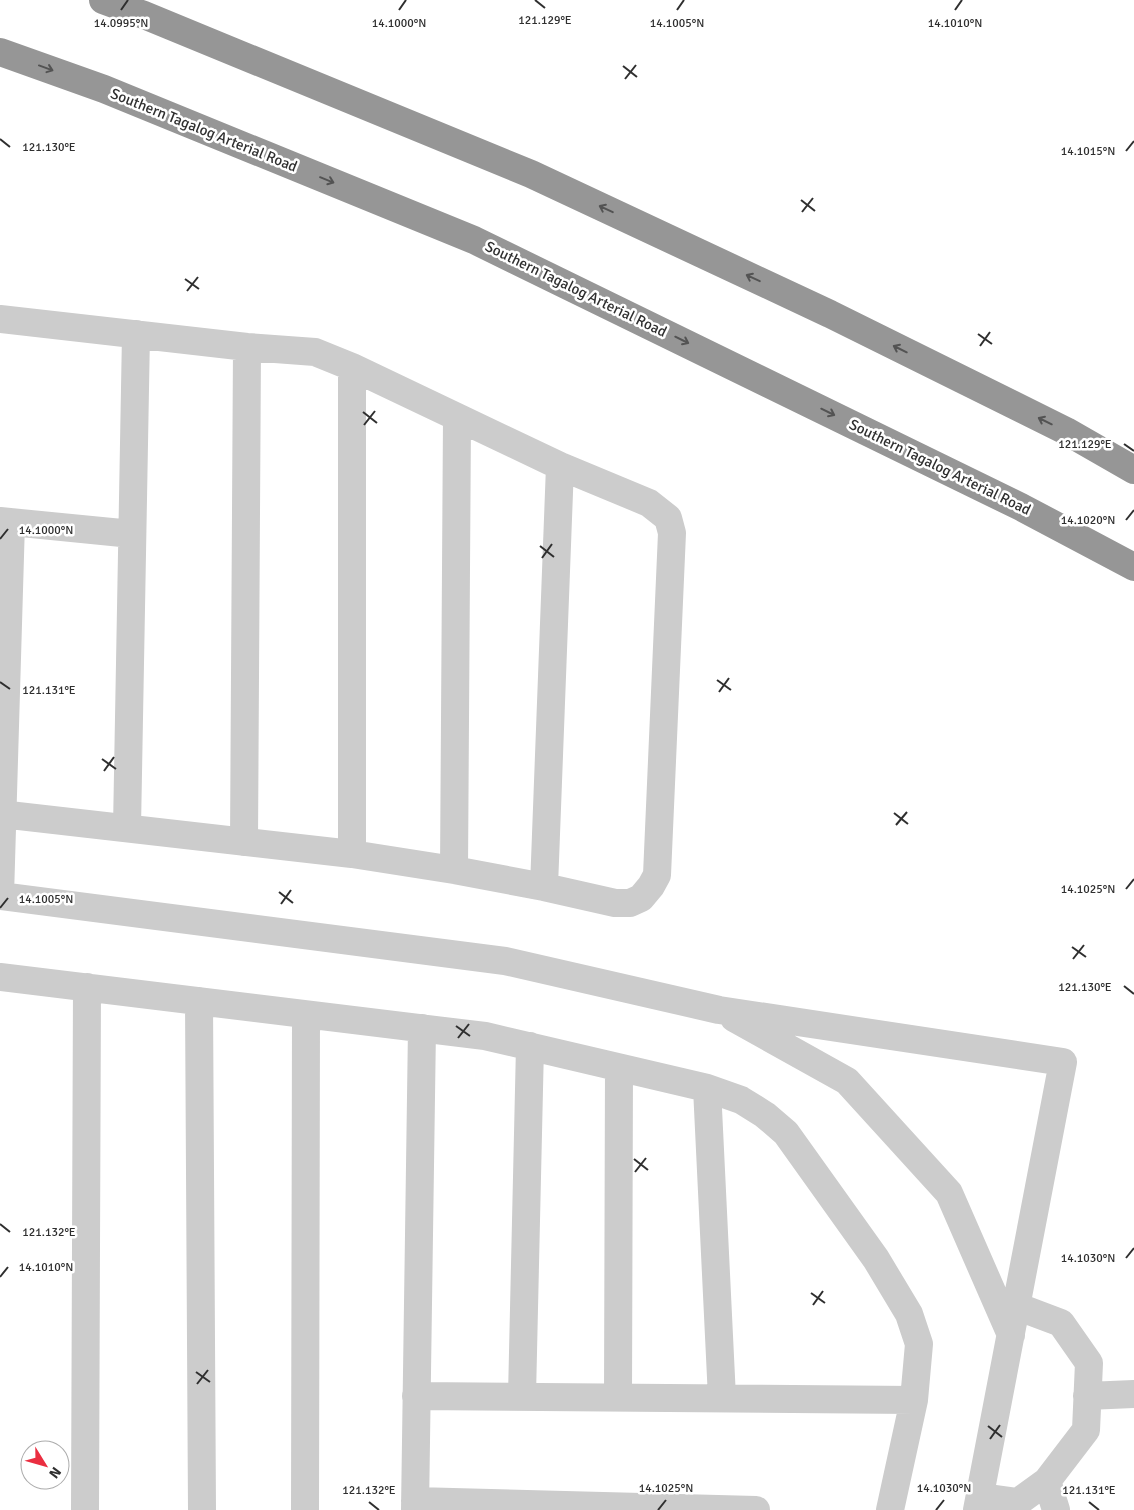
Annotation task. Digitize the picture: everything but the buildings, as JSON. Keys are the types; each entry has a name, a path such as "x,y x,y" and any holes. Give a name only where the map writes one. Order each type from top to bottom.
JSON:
{"highway":[{"path":"103,0 144,15 531,174 830,314 1066,431 1134,470"},
{"name":"Southern Tagalog Arterial Road","path":"0,52 104,90 474,240 1021,507 1134,567"}],"street":[{"path":"0,319 248,347 315,352 352,367 560,466 649,503 668,518 672,532 657,875 641,898 630,903 615,903 454,870 352,854 2,814"},
{"path":"127,828 136,334"},
{"path":"244,842 248,347"},
{"path":"352,367 352,854"},
{"path":"454,870 457,418"},
{"path":"544,887 560,466"},
{"path":"132,534 5,521 0,896 505,961 719,1010 1063,1062 1016,1306 979,1504 1018,1502 1047,1481 1086,1430 1089,1363 1061,1323 1016,1306"},
{"path":"0,977 485,1036 707,1088 740,1100 765,1116 786,1133 876,1259 909,1314 919,1344 914,1400 890,1510"},
{"path":"85,1510 87,987"},
{"path":"199,1001 202,1510"},
{"path":"719,1010 847,1081 949,1193 1011,1335"},
{"path":"305,1510 306,1015"},
{"path":"422,1028 415,1506 756,1510"},
{"path":"522,1396 530,1046"},
{"path":"618,1397 619,1068"},
{"path":"707,1088 722,1398"},
{"path":"1087,1396 1134,1394"},
{"path":"416,1396 914,1400"},
{"path":"1047,1481 1056,1510"}]}
